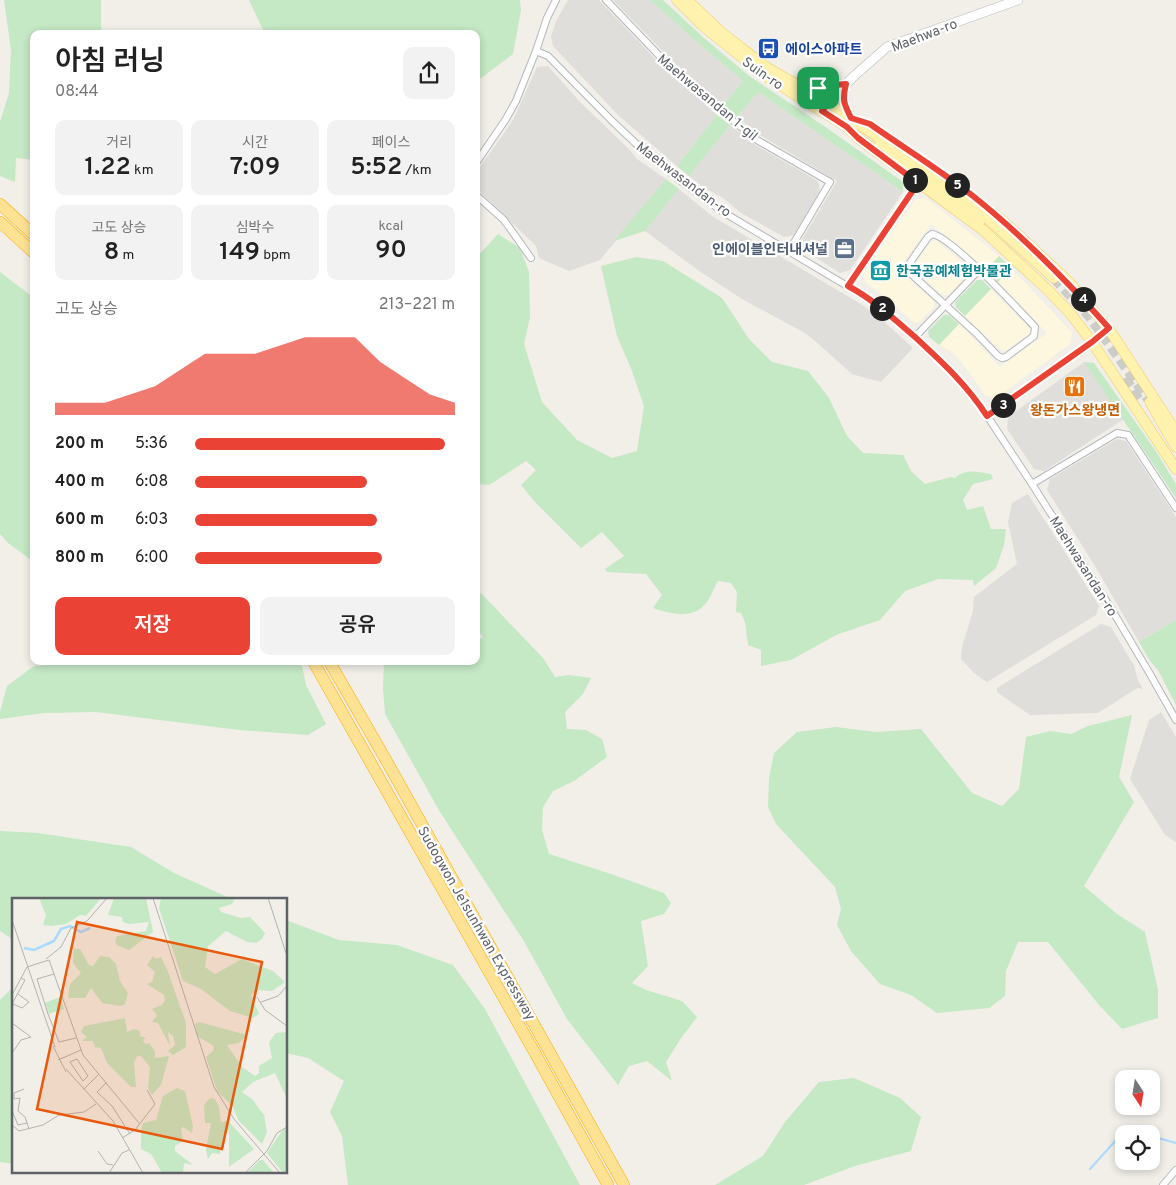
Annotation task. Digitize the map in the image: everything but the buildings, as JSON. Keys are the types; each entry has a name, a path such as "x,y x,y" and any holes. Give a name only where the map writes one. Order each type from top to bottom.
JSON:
{"highway":[{"path":"0,204 30,231"},
{"path":"0,222 30,249"},
{"name":"Sudogwon Je1sunhwan Expressway","path":"315,665 535,1052 608,1185"},
{"name":"Sudogwon Je1sunhwan Expressway","path":"331,665 624,1185"}],"main road":[{"name":"Suin-ro","path":"677,0 702,25 764,75 825,107 914,162 968,201 1052,280"},
{"name":"Suin-ro","path":"687,0 722,33 766,67 803,88 825,107"},
{"path":"849,122 858,138 1052,280 1109,328 1176,432"},
{"path":"1052,280 1070,313 1092,342 1176,469"},
{"path":"1176,447 1144,401 1176,460"}],"street":[{"path":"480,157 516,101 547,18 556,0"},
{"name":"Maehwasandan 1-gil","path":"606,0 674,71 726,115 757,140 830,182 789,251"},
{"name":"Maehwa-ro","path":"825,107 846,84 887,47 1018,0"},
{"name":"Maehwasandan-ro","path":"536,51 548,56 611,120 647,154 677,178 723,212 879,304 947,366 969,391 1032,484 1131,642 1176,720"},
{"path":"803,88 846,84 843,97 849,122"},
{"path":"848,286 918,183"},
{"path":"480,199 504,220 531,258"},
{"path":"932,234 937,234 1009,298 1035,328 1034,336 1002,358 945,305 907,270 928,237 932,234"},
{"path":"914,337 979,270"},
{"path":"987,416 1109,328"},
{"path":"1032,484 1117,433 1123,433 1128,434 1176,508"},
{"path":"1163,1185 1176,1170"}],"shaded area":[{"path":"568,0 599,0 663,67 717,115 677,166 618,115 553,46 551,36 556,21"},
{"path":"613,0 650,0 743,81 723,106 687,76"},
{"path":"548,66 581,103 637,159 666,179 600,260 569,271 539,258 536,246 480,192 480,167 513,120 537,67"},
{"path":"758,92 903,192 850,270 840,273 804,250 801,241 837,181 760,135 737,117"},
{"path":"730,125 757,146 818,181 820,191 794,235 784,237 741,213 723,198 703,187 689,176"},
{"path":"679,189 712,216 861,304 879,317 913,348 881,382 852,374 803,332 742,299 702,273 645,231"},
{"path":"926,198 999,256 986,270 931,224 898,270 934,301 934,307 919,322 913,322 888,299 866,283 863,273 915,200"},
{"path":"936,240 969,268 969,273 948,295 943,295 914,270 914,265 931,242"},
{"path":"1011,268 1072,333 1070,344 996,398 986,396 960,360 950,351 939,345 959,324 1000,367 1047,333 998,282"},
{"path":"991,289 1030,329 1029,334 1005,351 1000,350 965,316"},
{"path":"1084,362 1124,419 1044,471 1034,469 1007,429 1008,417"},
{"path":"1117,439 1126,441 1176,517 1176,620 1139,642 1095,566 1047,490 1050,479"},
{"path":"1028,494 1099,606 1096,615 987,682 974,673 961,659 962,647 973,611 974,597 1017,564 1008,522 1012,503"},
{"path":"1101,624 1111,627 1134,666 1143,689 1138,688 1134,690 1098,713 1036,715 1030,715 997,692 997,688"},
{"path":"1161,712 1176,737 1176,842 1165,835 1130,779 1149,720"}],"green space":[{"path":"4,0 101,0 101,30 30,30 30,160 16,158 15,182 0,176 0,122 9,93 11,50"},
{"path":"249,0 520,0 521,10 513,54 480,79 480,30 263,30"},
{"path":"650,0 663,0 748,75 903,182 903,192 758,92 737,117 723,106 743,81"},
{"path":"717,115 730,125 689,176 677,166"},
{"path":"666,179 679,189 645,231 614,241"},
{"path":"498,234 520,248 529,272 530,317 524,344 542,402 577,440 612,458 637,451 644,406 617,336 601,266 636,257 663,261 722,298 749,339 772,362 808,371 829,398 847,436 863,453 903,455 911,471 925,484 951,477 955,478 967,472 991,474 993,479 973,484 963,500 967,510 983,506 991,529 1006,529 1004,545 996,568 974,586 973,580 938,579 905,591 880,620 836,635 791,660 761,666 761,650 748,645 745,622 741,613 736,612 737,592 731,583 718,581 706,603 695,612 674,614 653,608 662,595 646,574 607,572 605,569 624,556 602,532 581,548 535,502 521,485 536,470 526,461 489,485 480,484 480,254"},
{"path":"999,256 1011,268 998,282 986,270"},
{"path":"0,272 30,295 30,559 8,543 0,534"},
{"path":"977,280 982,280 991,289 965,316 956,307 955,302"},
{"path":"944,315 949,315 959,324 939,345 929,337 928,331"},
{"path":"1084,362 1094,363 1155,450 1176,484 1176,498"},
{"path":"480,592 543,658 555,677 569,675 591,678 583,694 565,712 567,729 586,730 602,739 607,757 574,781 553,791 543,807 542,830 549,854 664,893 671,903 664,914 641,921 648,966 632,983 646,990 682,1001 697,1017 666,1062 672,1081 647,1061 629,1066 618,1085 567,1019 525,943 440,812 385,714 384,665 480,665 480,639 483,638 480,633"},
{"path":"1176,620 1176,705 1158,670 1150,661 1139,642"},
{"path":"302,665 306,685 326,724 308,735 239,730 96,712 44,713 0,719 7,686 34,666"},
{"path":"1132,715 1119,777 1134,802 1084,886 1117,914 1145,932 1158,990 1158,1018 1122,1029 1099,1005 1048,942 1018,942 1006,971 1005,996 989,1008 937,1013 911,995 880,984 851,951 837,925 841,909 835,887 776,824 768,807 769,778 774,753 797,732 836,727 876,732 921,729 972,793 1002,806 1019,789 1026,737 1050,731 1071,734 1088,726"},
{"path":"0,831 38,833 131,847 174,873 230,898 12,898 12,939 0,931"},
{"path":"288,921 339,940 397,945 453,965 485,1009 580,1185 348,1185 342,1136 330,1112 344,1081 308,1058 288,1053"},
{"path":"12,988 12,1164 0,1162 0,1000"},
{"path":"854,1078 900,1098 921,1117 911,1151 855,1166 804,1185 715,1185 763,1156 785,1122 819,1082"}],"waterway":[{"path":"1160,1139 1176,1143"},
{"path":"1090,1169 1115,1141"}],"tunnel":[{"path":"1054,278 1089,316 1148,399"},
{"path":"1125,378 1141,403"}],"place":[{"name":"에이스아파트","path":"769,49"},
{"name":"인에이블인터내셔널","path":"844,249"},
{"name":"한국공예체험박물관","path":"880,271"},
{"name":"왕돈가스왕냉면","path":"1075,387"}],"route":[{"path":"846,84 843,97 844,105 851,118 870,124 972,195 1068,281 1109,328 987,416 969,391 947,366 879,304 848,286 918,183 858,138 847,127 822,111 828,103 803,88 818,88 846,84"}]}
